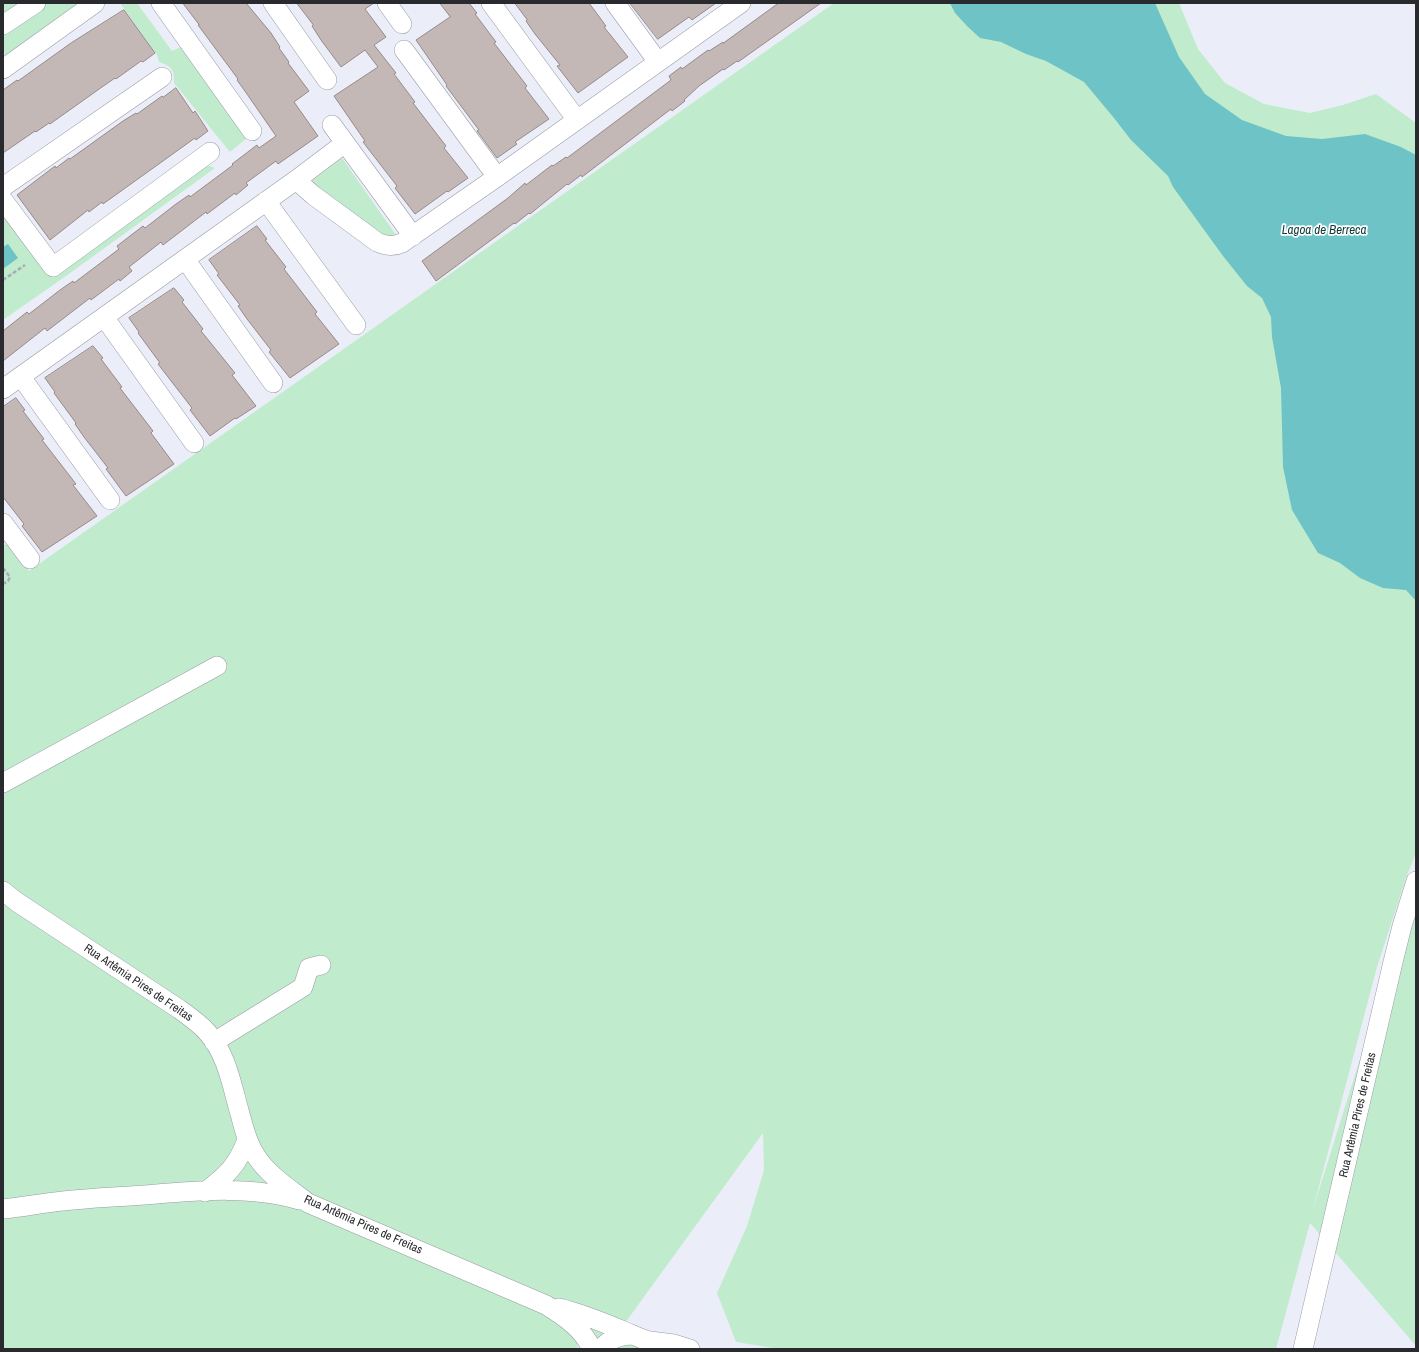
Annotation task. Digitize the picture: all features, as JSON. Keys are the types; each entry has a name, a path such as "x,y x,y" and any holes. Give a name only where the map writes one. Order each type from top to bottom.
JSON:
{"street":[{"path":"3,25 36,3"},
{"path":"3,69 95,3"},
{"path":"161,3 252,131"},
{"path":"273,3 327,80"},
{"path":"387,3 402,24"},
{"path":"491,3 577,120"},
{"path":"615,3 658,62"},
{"path":"296,180 313,195 377,242 386,246 395,246 413,236 497,177 740,3"},
{"path":"404,50 497,177"},
{"path":"3,187 162,77"},
{"path":"332,125 413,236"},
{"path":"3,389 296,180 344,143"},
{"path":"3,200 52,267 210,152"},
{"path":"266,201 356,325"},
{"path":"185,259 274,383"},
{"path":"104,317 194,443"},
{"path":"21,376 110,500"},
{"path":"3,523 30,559"},
{"path":"3,783 217,666"},
{"name":"Rua Artêmia Pires de Freitas","path":"1303,1349 1393,962 1416,881"},
{"name":"Rua Artêmia Pires de Freitas","path":"3,891 17,902 179,1009 208,1033 225,1061 247,1140 256,1157 269,1171 308,1203 546,1305"},
{"path":"214,1042 303,986 309,968 321,965"},
{"path":"205,1192 229,1172 241,1155 247,1140"},
{"path":"3,1209 62,1201 169,1193 205,1192 261,1192 282,1195 308,1203"},
{"path":"546,1305 611,1324 654,1345 674,1344 690,1349"},
{"path":"546,1305 574,1324 584,1335 592,1349"},
{"path":"601,1349 612,1339 625,1335 632,1335"}],"path":[{"path":"3,280 25,264"},
{"path":"3,568 10,577 8,581 3,584"}],"green space":[{"path":"3,3 86,3 7,57 3,52"},
{"path":"120,3 137,3 172,51 181,47 247,138 230,152 174,83 174,75 171,69 167,65 159,62 157,55"},
{"path":"834,3 1179,3 1198,49 1225,83 1264,104 1310,113 1343,105 1376,94 1416,123 1416,853 1406,878 1377,967 1313,1209 1416,880 1416,1346 1310,1223 1276,1349 779,1349 736,1342 717,1293 747,1226 764,1170 763,1133 609,1345 620,1340 650,1349 589,1349 577,1342 578,1349 3,1349 3,546 8,543 29,571"},
{"path":"342,158 396,235 385,238 309,183"},
{"path":"206,165 215,168 3,320 3,216 44,271 52,273"}],"water":[{"name":"Lagoa de Berreca","path":"950,3 1155,3 1179,57 1205,94 1242,120 1286,136 1322,139 1365,134 1401,147 1416,155 1416,601 1406,590 1383,588 1360,578 1340,563 1318,553 1292,510 1283,467 1281,388 1272,337 1271,317 1262,298 1247,286 1223,256 1173,187 1168,176 1131,140 1084,82 1046,61 1026,54 1001,42 980,38 955,13"},
{"path":"8,244 18,258 3,269 3,247"}],"building":[{"path":"183,3 246,3 271,33 289,62 288,63 309,91 294,102 318,136 278,164 276,161 246,183 248,185 236,195 235,193 207,214 206,212 163,245 161,242 129,267 132,271 120,281 119,279 91,300 90,298 47,331 45,328 3,361 3,331 27,312 29,314 73,281 74,283 119,249 117,246 143,226 145,228 189,195 190,197 257,145 259,148 276,136 237,80 238,79"},
{"path":"297,3 374,3 365,9 386,37 374,45 396,73 394,74 415,102 413,103 446,146 444,148 468,178 415,214 395,188 397,186 363,142 365,141 334,96 378,67 365,50 341,67"},
{"path":"440,3 469,3 477,13 475,14 496,42 494,43 527,86 525,88 549,119 515,142 517,144 497,158 477,131 479,130 446,86 447,85 416,40 450,17"},
{"path":"515,3 589,3 606,26 604,27 628,57 578,93 557,66 560,65 535,34"},
{"path":"630,3 716,3 692,20 689,17 658,39"},
{"path":"779,3 821,3 738,62 737,61 724,70 723,69 699,86 684,100 685,101 672,111 671,109 582,177 581,175 568,185 567,184 530,214 529,213 515,224 514,223 436,281 422,261 508,198 525,183 526,185 552,165 553,166 566,157 567,158 671,80 669,76 681,67 682,69 708,50 709,51 723,43"},
{"path":"124,10 155,53 116,79 115,78 50,124 49,123 36,132 35,131 3,153 3,90 71,43"},
{"path":"176,88 193,113 195,111 208,131 196,140 195,138 103,204 102,202 89,212 88,210 50,240 17,195 55,166 56,168 69,158 70,159 123,121 136,113 137,114"},
{"path":"257,226 267,239 265,240 286,267 284,269 317,312 315,314 339,344 290,378 269,352 271,350 238,306 240,305 217,275 219,274 209,260"},
{"path":"174,288 184,300 182,302 203,329 201,331 235,373 232,375 256,406 236,419 235,418 210,436 190,410 192,408 158,364 160,363 129,318"},
{"path":"93,346 103,358 101,359 122,387 120,388 153,431 151,433 174,464 126,496 106,469 108,468 75,424 76,423 45,378"},
{"path":"16,398 25,410 23,411 44,439 42,440 76,484 73,485 97,516 42,552 22,526 24,524 3,497 3,407"}]}
